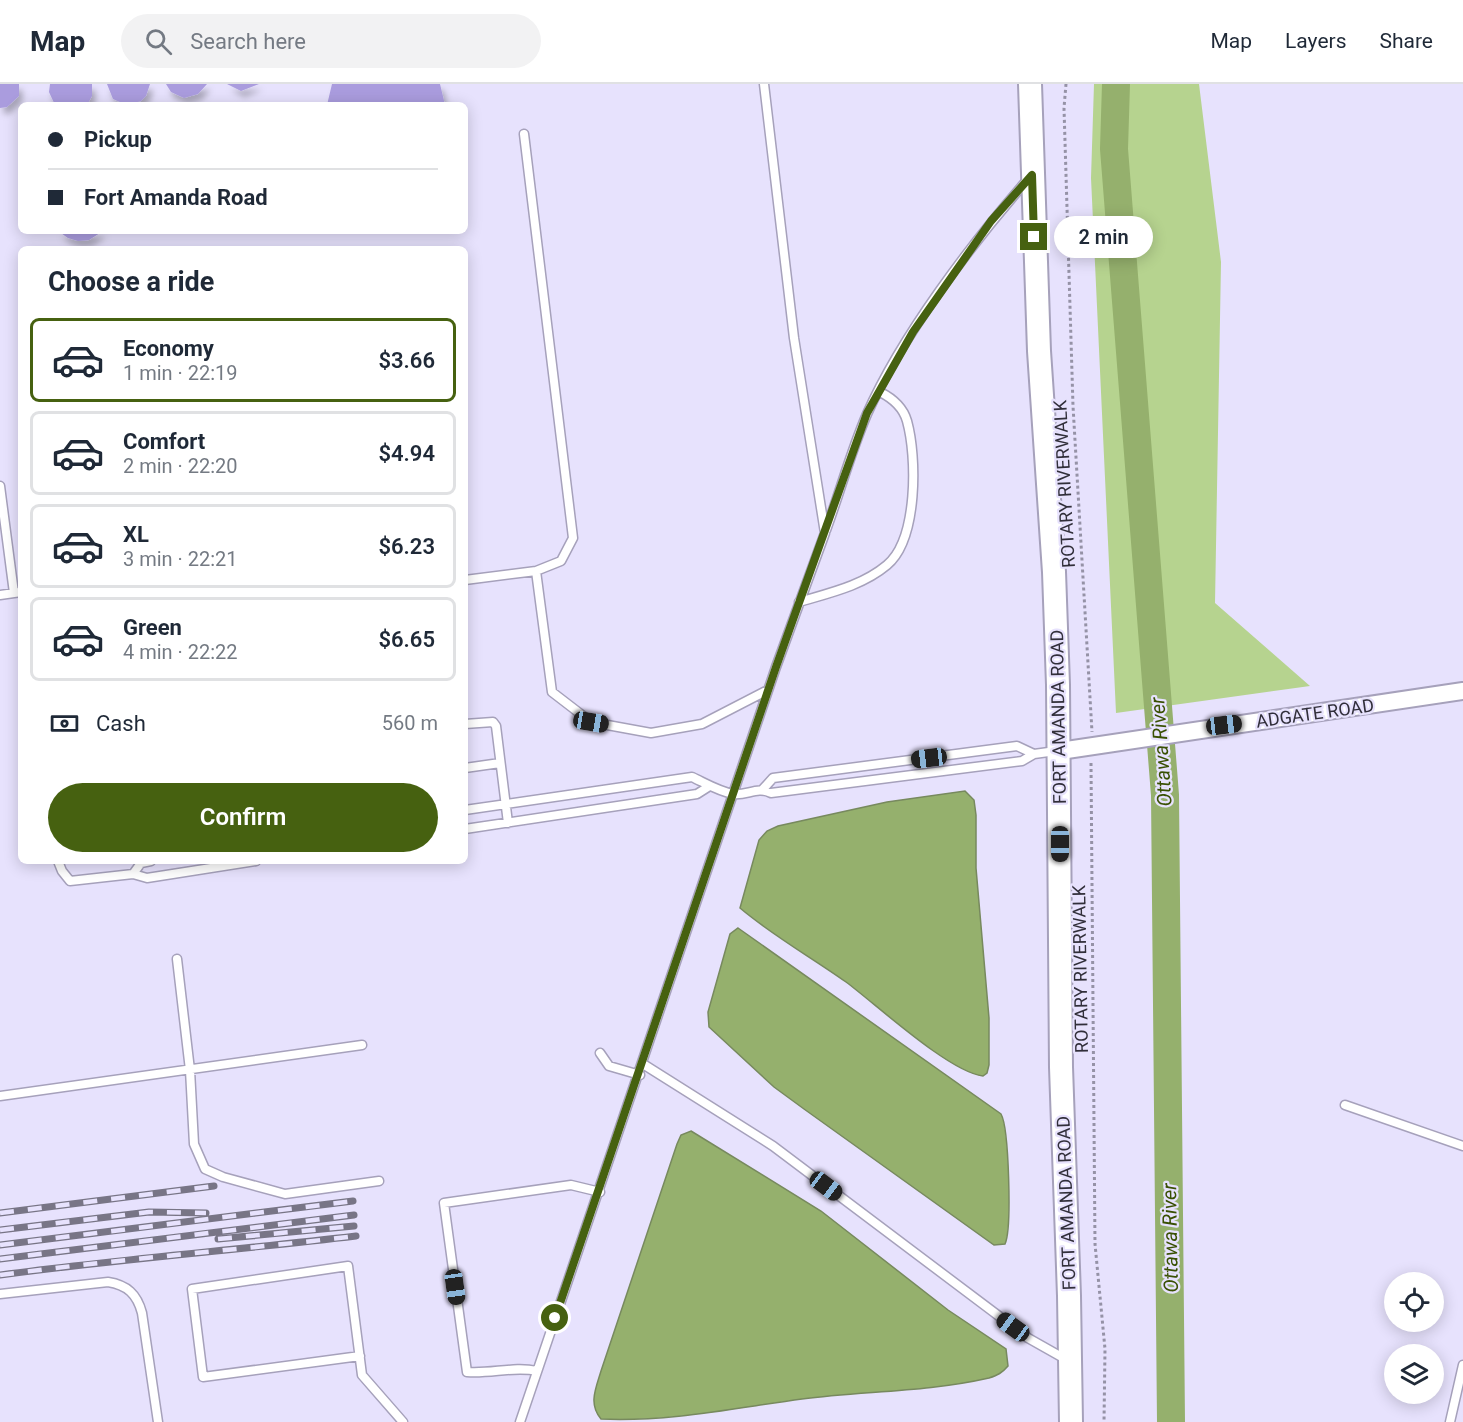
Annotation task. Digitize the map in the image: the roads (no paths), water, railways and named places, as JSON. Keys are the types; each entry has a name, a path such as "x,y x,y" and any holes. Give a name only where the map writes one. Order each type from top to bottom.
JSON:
{"street":[{"name":"FORT AMANDA ROAD","path":"1030,84 1040,363 1054,572 1060,751 1061,1067 1071,1422"},
{"name":"ADGATE ROAD","path":"1060,751 1463,691"}],"lane":[{"path":"764,84 794,338 825,533"},
{"path":"468,580 536,571 561,561 573,538 524,134"},
{"path":"520,1422 640,1075 768,690 867,413 913,332 991,221 1032,175"},
{"path":"799,602 846,588 875,574 889,564 904,540 910,514 913,464 907,419 895,400 880,392"},
{"path":"0,486 18,593 0,595"},
{"path":"536,571 552,692 591,722 651,733 702,724 768,690"},
{"path":"468,724 493,722 496,726 508,823"},
{"path":"763,789 773,778 1017,746 1034,754"},
{"path":"468,810 692,777 708,786 734,794 763,789 771,793 1010,762 1022,760 1034,754 1060,751"},
{"path":"468,768 500,763"},
{"path":"468,829 697,794 708,786"},
{"path":"59,864 62,872 70,881 133,874 147,878 237,864"},
{"path":"133,874 140,864"},
{"path":"177,959 190,1070 194,1143 205,1169 223,1177 285,1194 379,1181"},
{"path":"0,1096 362,1045"},
{"path":"600,1053 609,1066 640,1075"},
{"path":"643,1064 773,1146 1028,1338 1070,1362"},
{"path":"1345,1105 1463,1146"},
{"path":"537,1371 524,1368 480,1373 467,1372 444,1203 571,1185 600,1192"},
{"path":"360,1356 203,1377 192,1289 348,1266 360,1356 362,1375 403,1422"},
{"path":"0,1294 108,1282 130,1290 139,1302 142,1313 158,1422"},
{"path":"1450,1422 1463,1365"}],"waterway":[{"name":"Ottawa River","path":"1116,84 1114,149 1165,795 1171,1422"}],"railway":[{"path":"0,1213 214,1186"},
{"path":"0,1245 353,1201"},
{"path":"0,1230 149,1212 206,1213"},
{"path":"0,1259 354,1215"},
{"path":"218,1239 354,1226"},
{"path":"0,1275 356,1236"}]}
